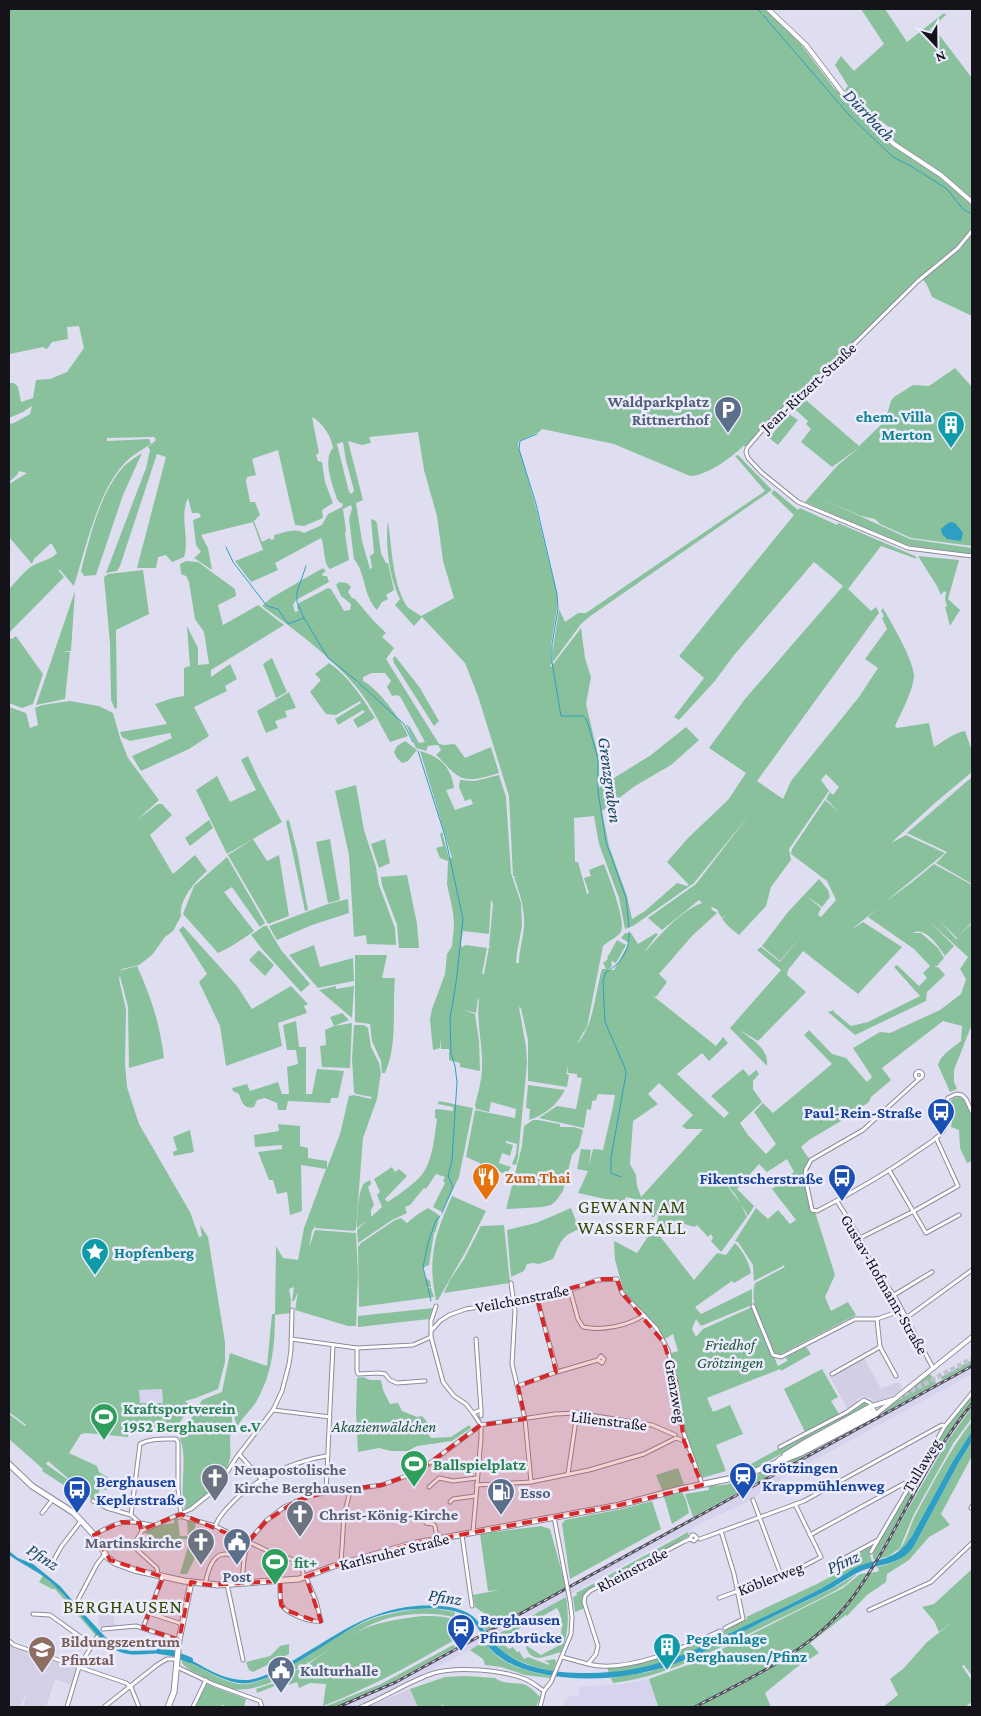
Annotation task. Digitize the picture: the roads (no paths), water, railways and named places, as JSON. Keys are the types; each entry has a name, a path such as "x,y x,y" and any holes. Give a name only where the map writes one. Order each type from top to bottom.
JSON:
{"main road":[{"name":"Karlsruher Straße","path":"9,1464 32,1486 68,1508 94,1535 110,1560 122,1566 205,1585 280,1581 305,1577 341,1564 405,1546 620,1505 743,1476 780,1460 873,1411"},
{"path":"168,1707 174,1692 179,1640 191,1582"}],"street":[{"path":"768,9 806,45 846,97 897,146 936,172 972,202"},
{"name":"Jean-Ritzert-Straße","path":"972,231 958,248 918,281 840,357 770,421 746,452 748,458 766,477 798,502 908,548 972,556"},
{"path":"919,1079 863,1130 816,1156 808,1164 805,1177 811,1207 814,1212 837,1201 889,1170 936,1138 946,1124 946,1102 948,1098 956,1094 962,1095 966,1098 972,1112"},
{"path":"860,1238 958,1186 936,1138"},
{"path":"889,1170 926,1233 959,1215"},
{"name":"Gustav-Hofmann-Straße","path":"837,1201 860,1238 876,1271 894,1295 933,1368"},
{"path":"754,1306 771,1351 778,1357 784,1356 855,1319 877,1319 894,1313 902,1314 906,1318 972,1270"},
{"path":"894,1295 932,1272"},
{"name":"Veilchenstraße","path":"432,1330 449,1315 466,1309 537,1298 570,1290 597,1280 617,1279"},
{"name":"Grenzweg","path":"617,1279 622,1293 660,1334 670,1356 683,1431 702,1485"},
{"path":"512,1283 515,1320 512,1364 525,1419 531,1482"},
{"path":"570,1290 578,1319 583,1326 610,1327 644,1315"},
{"path":"537,1298 557,1372"},
{"path":"436,1306 431,1321 431,1337 443,1382 454,1396 466,1404 481,1426 472,1532"},
{"path":"143,1628 161,1576 157,1568 133,1546 142,1531 151,1525 197,1506 217,1488 239,1454 273,1410 282,1391 289,1364 292,1310"},
{"path":"434,1312 440,1321"},
{"path":"877,1319 880,1347 896,1376"},
{"path":"291,1339 357,1348 413,1345 431,1337"},
{"path":"873,1411 894,1399 972,1337"},
{"path":"476,1339 481,1416"},
{"path":"326,1492 326,1456 330,1417 333,1345"},
{"path":"832,1374 880,1347"},
{"path":"357,1348 357,1372 360,1374 386,1374 390,1380 397,1383 425,1381"},
{"path":"518,1386 598,1360"},
{"name":"Tullaweg","path":"871,1552 945,1426 972,1393"},
{"path":"873,1411 894,1399"},
{"path":"780,1447 847,1412 860,1402 867,1401 873,1411"},
{"path":"273,1410 330,1417"},
{"path":"473,1413 481,1410"},
{"path":"568,1474 577,1413"},
{"name":"Lilienstraße","path":"481,1426 577,1413 652,1425 687,1442"},
{"path":"700,1539 795,1504 931,1430 942,1425 945,1426"},
{"path":"242,1583 248,1542 266,1521 284,1507 312,1494 350,1491 382,1485 417,1472 481,1426"},
{"name":"Grenzweg","path":"476,1485 531,1482 623,1461 667,1444 683,1431"},
{"path":"131,1515 140,1444 150,1440 176,1440 178,1442 178,1489 183,1517 215,1526 248,1542 297,1561 302,1568 321,1622 302,1618 286,1610 281,1605 280,1581"},
{"path":"239,1454 261,1479"},
{"path":"215,1526 229,1505 261,1479 297,1462 326,1456"},
{"path":"429,1487 439,1478 453,1481 477,1478"},
{"path":"795,1504 810,1535 905,1483 910,1483"},
{"path":"341,1564 344,1516 350,1491"},
{"path":"450,1502 453,1499 475,1496"},
{"path":"42,1513 53,1498"},
{"path":"753,1500 781,1575"},
{"path":"296,1501 306,1522"},
{"path":"94,1502 131,1515 140,1523 142,1531"},
{"path":"424,1513 426,1523 435,1526 437,1539"},
{"path":"540,1707 544,1691 551,1682 571,1634 572,1617 570,1601 554,1518"},
{"path":"50,1567 61,1546 82,1521"},
{"path":"94,1535 120,1522 130,1521 151,1525"},
{"path":"721,1531 738,1590 743,1619 725,1628"},
{"path":"462,1534 472,1606"},
{"name":"Köblerweg","path":"719,1598 781,1575 821,1557 810,1535"},
{"name":"Rheinstraße","path":"588,1664 596,1654 598,1646 584,1602 585,1596 590,1591 690,1539"},
{"path":"840,1560 877,1541"},
{"path":"869,1610 931,1582 972,1543"},
{"path":"78,1600 97,1564 105,1554"},
{"path":"205,1585 210,1565 222,1554 244,1559"},
{"path":"227,1584 243,1660"},
{"path":"149,1612 182,1624"},
{"path":"33,1614 50,1615 92,1645"},
{"path":"104,1630 136,1626 179,1640"},
{"path":"562,1657 596,1666 612,1666 643,1660 685,1647 720,1631"},
{"path":"67,1707 80,1667 97,1637"},
{"path":"9,1641 14,1645 126,1683 131,1686 139,1707"},
{"path":"104,1707 157,1665 170,1659 206,1680 260,1701 262,1707"},
{"path":"361,1707 368,1706 432,1674 451,1670 488,1671 514,1676 525,1679 544,1691"},
{"path":"193,1707 206,1680"}],"water":[{"path":"952,522 963,533 961,541 947,539 942,534 941,529"},
{"path":"972,1431 972,1441 914,1546 902,1558 857,1573 832,1588 707,1650 664,1667 627,1676 590,1679 552,1676 534,1672 514,1665 495,1654 471,1619 462,1614 443,1609 396,1611 383,1614 352,1628 284,1670 251,1683 231,1681 182,1659 182,1655 212,1672 229,1678 251,1680 287,1664 333,1636 380,1613 416,1606 444,1606 458,1609 471,1615 499,1648 520,1662 535,1667 561,1672 610,1672 670,1660 706,1645 813,1593 853,1569 899,1551 912,1536 953,1461"},
{"path":"9,1551 18,1558 33,1564 60,1586 113,1645 130,1651 168,1650 166,1653 131,1654 120,1652 111,1647 95,1632 51,1582 9,1555"}],"waterway":[{"name":"Dürrbach","path":"758,9 761,13"},
{"name":"Dürrbach","path":"763,15 849,115 893,157 947,189 963,209 972,214"},
{"name":"Grenzgraben","path":"537,434 520,441 519,449 536,504 557,594 558,609 552,644 552,662 561,716 583,716 589,727 598,759 598,791 606,842 626,898 629,927"},
{"path":"226,547 233,562 267,606 278,609 288,624 304,618"},
{"path":"306,566 297,592 297,602 304,618 328,658 357,681"},
{"path":"359,683 404,724 413,742"},
{"path":"418,751 445,836 463,919 450,1019 451,1054 457,1082 452,1160 448,1176 453,1187 442,1213"},
{"name":"Grenzgraben","path":"621,1177 611,1173 611,1158 626,1074 605,1022 603,981 606,972 624,956 628,945 629,932"},
{"path":"431,1301 423,1267 428,1243 436,1220 440,1216"},
{"name":"Pfinz","path":"159,1651 172,1653 190,1660"}],"tunnel":[{"path":"871,1412 972,1359"}],"railway":[{"path":"338,1707 396,1682 972,1366"},
{"path":"695,1707 789,1656 823,1630 838,1615 851,1600 883,1550 946,1438 972,1404"}],"place":[{"name":"Waldparkplatz Rittnerthof","path":"728,434"},
{"name":"ehem. Villa Merton","path":"951,449"},
{"name":"Paul-Rein-Straße","path":"941,1136"},
{"name":"Zum Thai","path":"486,1201"},
{"name":"Fikentscherstraße","path":"842,1202"},
{"name":"Hopfenberg","path":"95,1276"},
{"name":"Kraftsportverein 1952 Berghausen e.V","path":"104,1441"},
{"name":"Ballspielplatz","path":"414,1488"},
{"name":"Grötzingen Krappmühlenweg","path":"743,1500"},
{"name":"Neuapostolische Kirche Berghausen","path":"215,1502"},
{"name":"Berghausen Keplerstraße","path":"77,1514"},
{"name":"Esso","path":"501,1516"},
{"name":"Christ-König-Kirche","path":"300,1538"},
{"name":"Martinskirche","path":"201,1566"},
{"name":"Post","path":"237,1566"},
{"name":"fit+","path":"275,1586"},
{"name":"Berghausen Pfinzbrücke","path":"461,1652"},
{"name":"Pegelanlage Berghausen/Pfinz","path":"667,1671"},
{"name":"Bildungszentrum Pfinztal","path":"42,1674"},
{"name":"Kulturhalle","path":"281,1694"}],"district":[{"name":"GEWANN AM WASSERFALL","path":"632,1217"},
{"name":"BERGHAUSEN","path":"123,1606"}],"park label":[{"name":"Friedhof Grötzingen","path":"730,1353"},
{"name":"Akazienwäldchen","path":"384,1426"}]}
